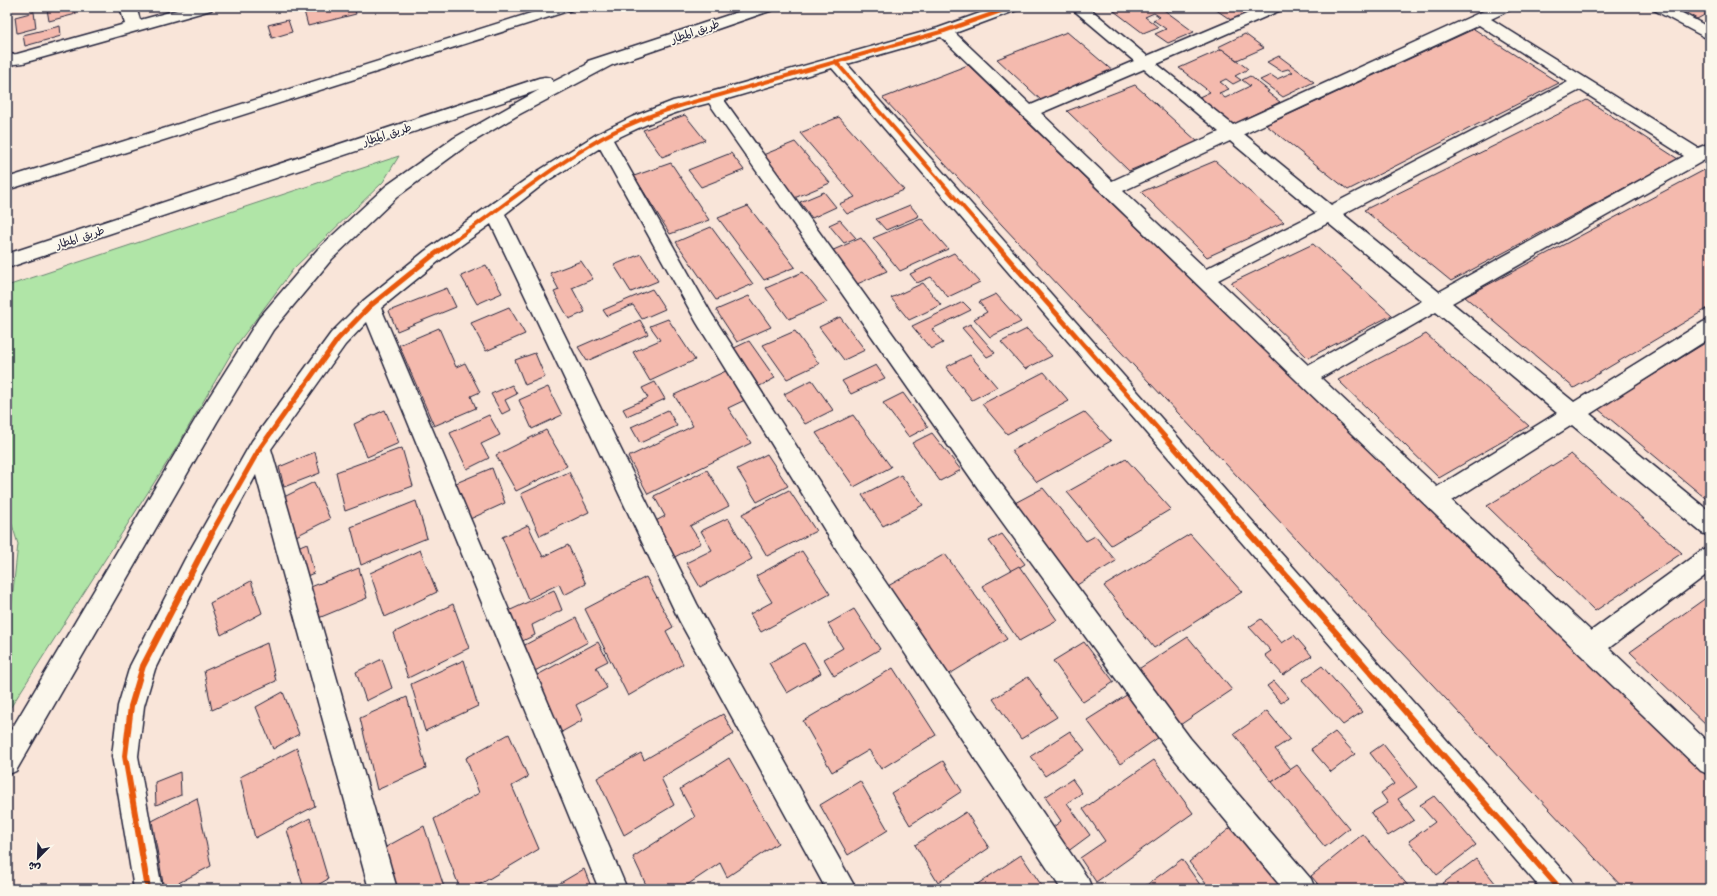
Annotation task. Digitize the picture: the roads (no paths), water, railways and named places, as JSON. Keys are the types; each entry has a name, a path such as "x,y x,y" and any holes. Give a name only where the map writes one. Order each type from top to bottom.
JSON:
{"main road":[{"path":"128,7 134,27"},
{"path":"7,60 17,59 206,7"},
{"path":"7,184 566,7"},
{"name":"طريق المطار","path":"7,261 768,7"},
{"path":"148,889 125,756 131,706 147,659 193,567 260,448 338,339 370,306 432,256 495,212 541,177 603,138 638,121 679,105 713,97 944,31 1012,7"},
{"path":"1078,7 1710,526"},
{"path":"1029,112 1276,7"},
{"path":"1110,189 1505,7"},
{"path":"1659,7 1710,35"},
{"path":"1691,25 1710,16"},
{"path":"1480,18 1580,83 1703,152"},
{"path":"944,31 1710,762"},
{"path":"7,762 225,390 266,324 325,254 392,191 460,142 512,111 608,60"},
{"path":"835,61 1560,889"},
{"path":"1204,279 1580,83"},
{"path":"713,97 990,487 1181,747 1301,889"},
{"path":"603,138 704,318 848,547 1078,889"},
{"path":"1306,376 1703,152"},
{"path":"7,169 100,155"},
{"path":"495,212 688,612 842,889"},
{"path":"370,306 613,889"},
{"path":"1435,500 1710,328"},
{"path":"260,448 383,889"},
{"path":"1590,647 1710,558"}]}
